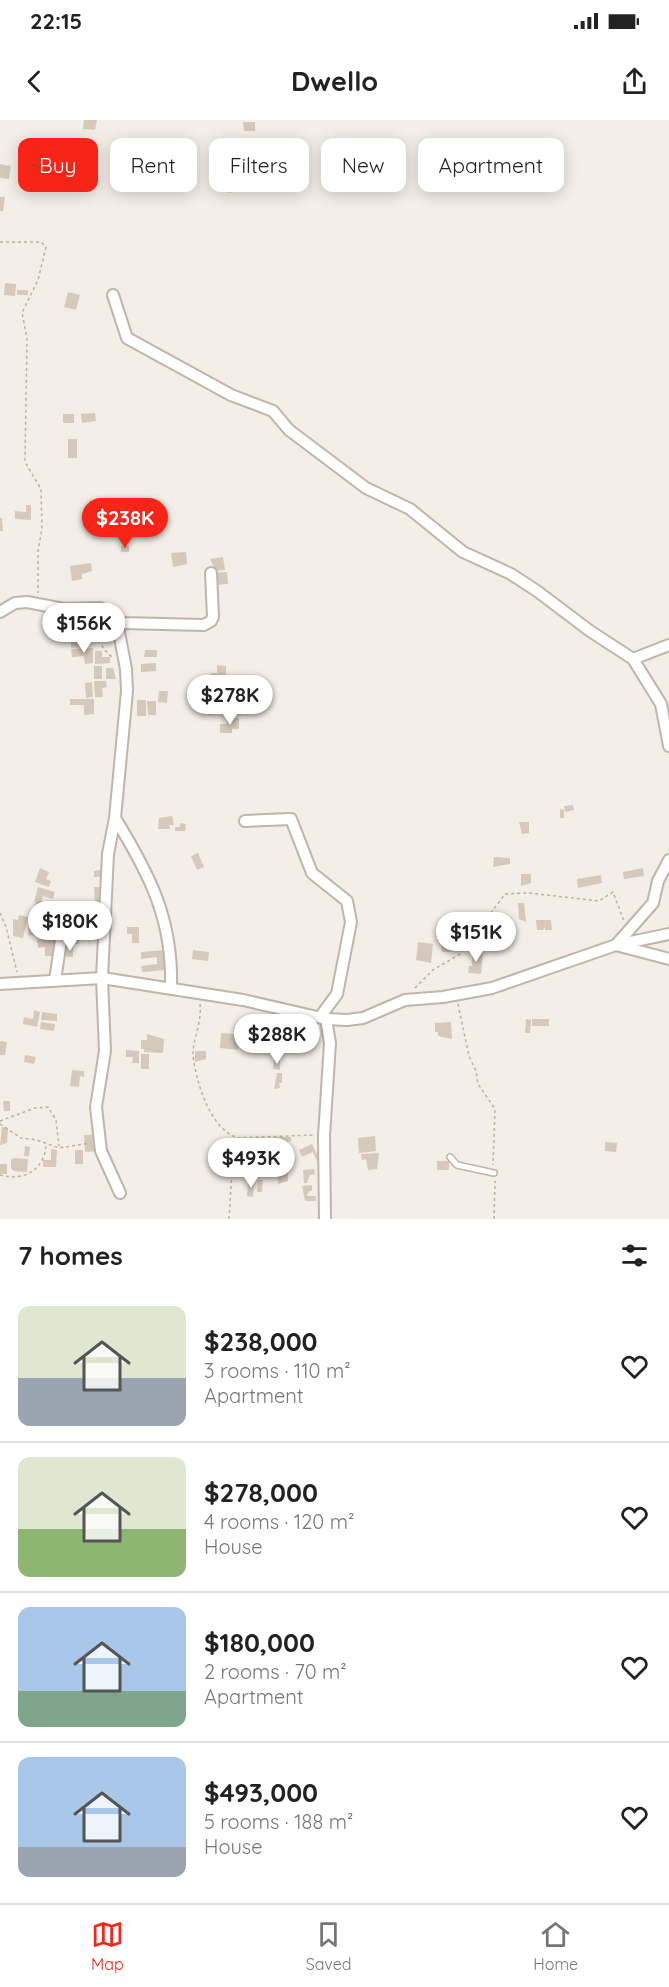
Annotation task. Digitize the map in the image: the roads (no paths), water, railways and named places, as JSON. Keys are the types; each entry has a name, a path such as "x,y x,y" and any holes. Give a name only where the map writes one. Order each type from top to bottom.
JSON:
{"street":[{"path":"113,296 124,333 130,341 178,364 231,395 273,411 289,430 366,488 410,509 463,552 505,571 537,591 590,631 633,659 661,704 669,746"},
{"path":"117,621 192,626 209,624 213,617 212,573"},
{"path":"0,612 15,603 38,604 64,609 104,609 117,621 127,691 115,818 108,854 102,978 105,1051 96,1107 104,1162 120,1193"},
{"path":"633,659 669,645"},
{"path":"115,818 143,865 160,905 171,953 171,987"},
{"path":"244,820 291,819 312,873 347,901 351,922 337,994 323,1018 330,1043 324,1136 325,1219"},
{"path":"616,945 653,903 658,881 669,860"},
{"path":"41,908 65,914 55,980"},
{"path":"6,983 102,978 171,987 323,1018 363,1018 405,1000 458,995 504,984 616,945 669,934"},
{"path":"616,945 669,959"}],"lane":[{"path":"450,1157 457,1165 494,1173"}]}
